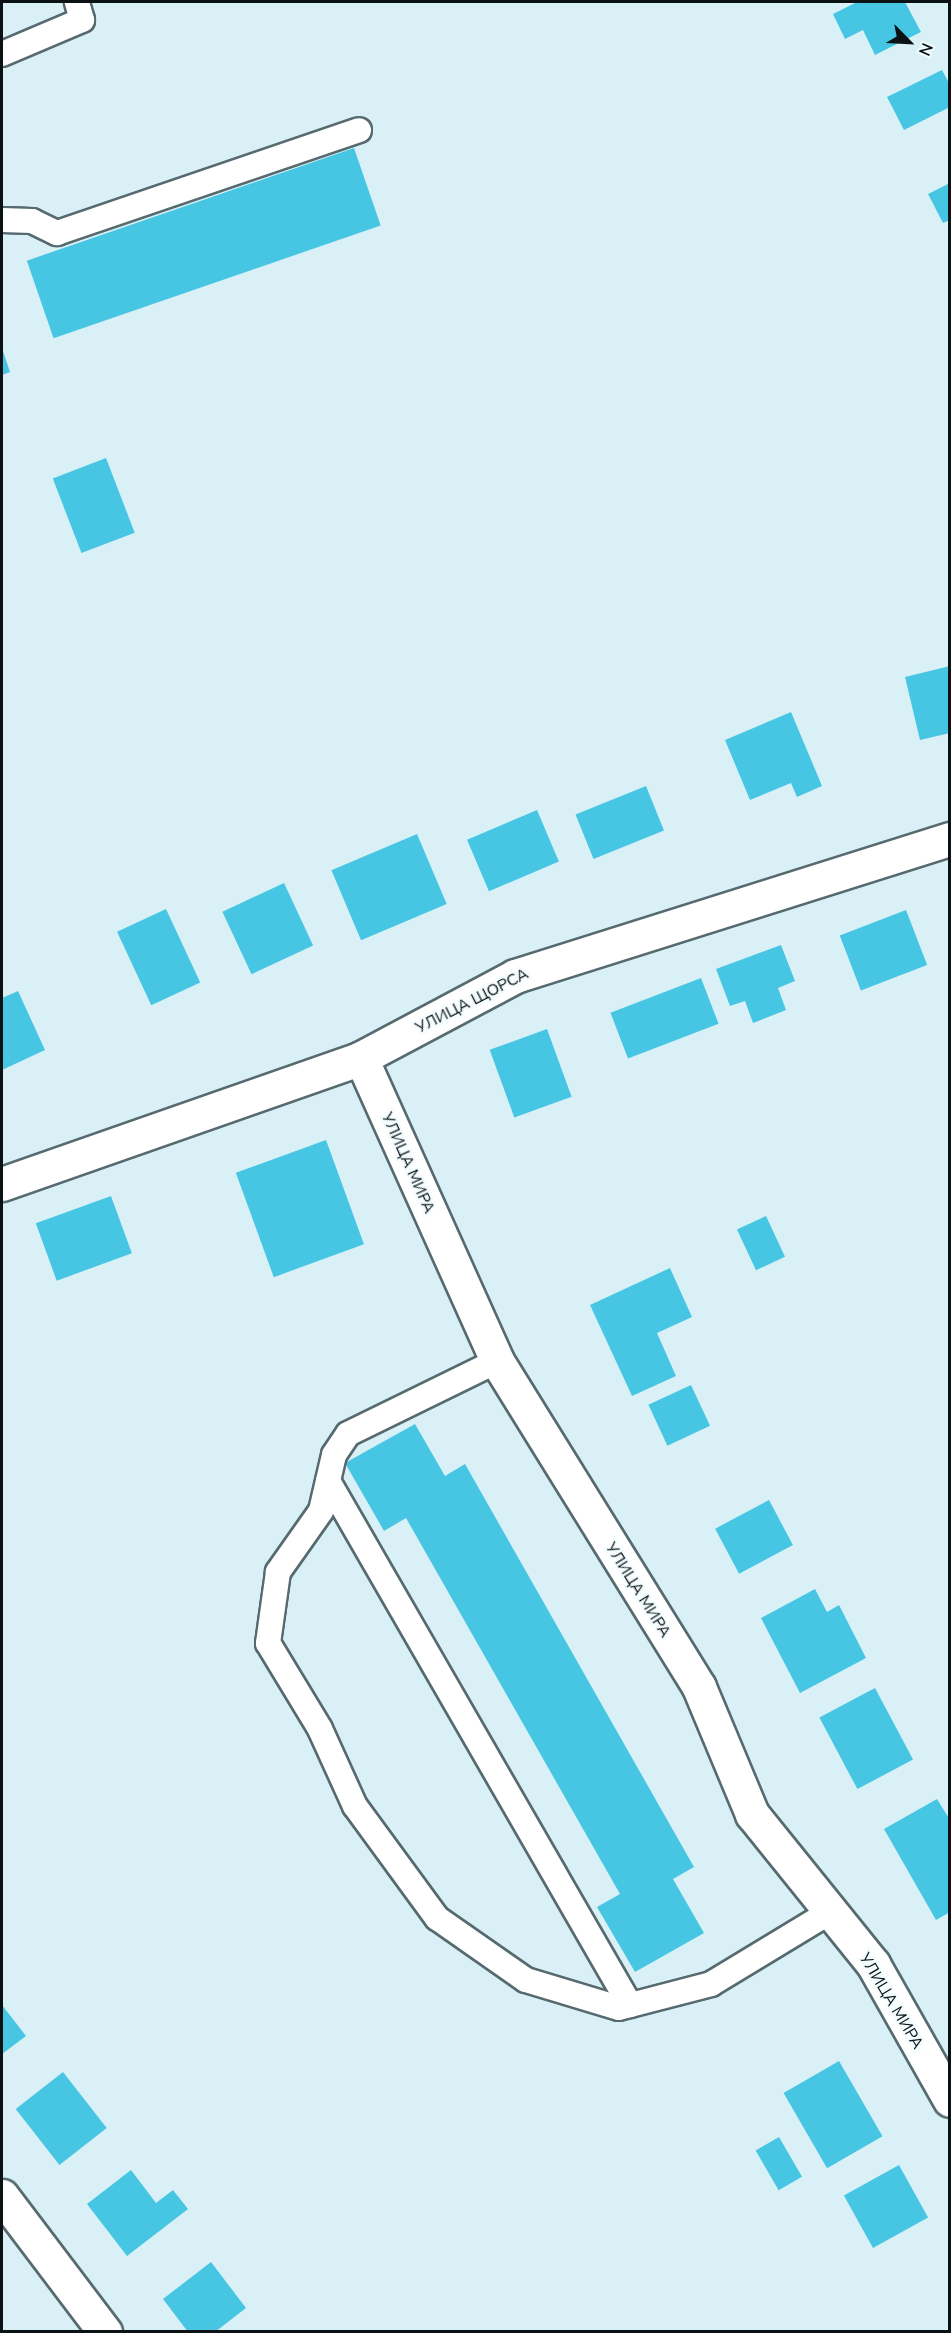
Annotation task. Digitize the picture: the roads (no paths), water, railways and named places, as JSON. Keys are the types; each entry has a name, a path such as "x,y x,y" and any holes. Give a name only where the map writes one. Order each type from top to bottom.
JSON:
{"street":[{"name":"УЛИЦА ЩОРСА","path":"2,1184 361,1058 515,976 950,839"},
{"name":"УЛИЦА МИРА","path":"361,1058 497,1361 699,1687 752,1815 873,1965 950,2100"},
{"path":"2,2196 105,2331"}],"lane":[{"path":"2,54 82,20 77,2"},
{"path":"2,220 32,221 57,233 358,130"},
{"path":"497,1361 348,1434 334,1455 321,1511 279,1572 268,1643 320,1729 355,1806 437,1917 526,1980 619,2008 711,1984 830,1912"},
{"path":"328,1481 630,2006"}]}
